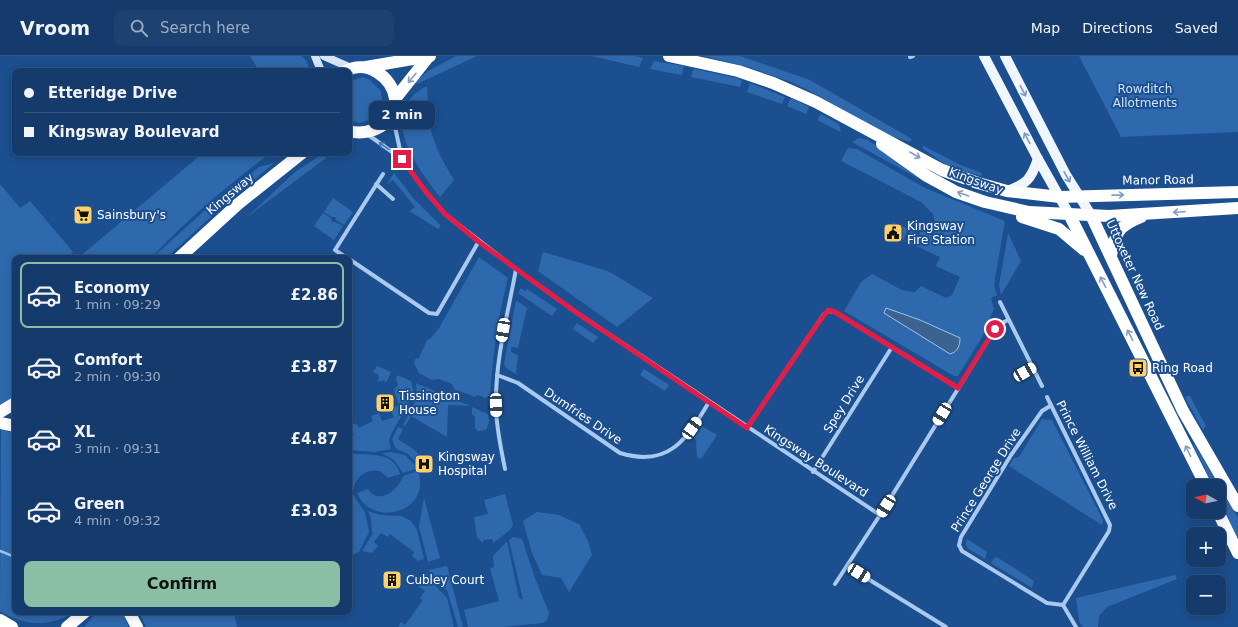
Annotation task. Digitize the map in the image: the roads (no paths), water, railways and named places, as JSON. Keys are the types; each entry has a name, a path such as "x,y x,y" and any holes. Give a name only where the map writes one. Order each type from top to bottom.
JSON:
{"highway":[{"path":"352,69 429,56"},
{"path":"355,133 372,131 384,124 392,112 395,99 429,56"},
{"name":"Kingsway","path":"669,56 738,71 773,83 816,102 942,170 978,183 1007,190 1060,197 1079,196"},
{"path":"366,67 385,79 391,87 395,99"},
{"name":"Kingsway","path":"868,131 880,143 927,176 956,192 985,202 1029,212 1091,215"},
{"name":"Kingsway","path":"181,255 238,204 298,156"},
{"name":"Manor Road","path":"1079,196 1238,192"},
{"path":"1079,196 1069,214 1202,479"},
{"path":"985,202 1052,226 1066,234 1090,254"},
{"path":"1091,215 1238,208"},
{"path":"1111,256 1114,241 1121,228 1128,222 1150,213"},
{"name":"Uttoxeter New Road","path":"1091,215 1183,410 1238,506"},
{"path":"0,412 12,405"},
{"path":"0,423 12,425"},
{"path":"1221,519 1238,553"},
{"path":"67,627 81,615"},
{"path":"131,615 137,627"},
{"path":"0,621 6,627"},
{"path":"0,621 12,627"}],"main road":[{"path":"984,56 1038,159 1069,214"},
{"name":"Uttoxeter New Road","path":"1005,56 1079,196 1091,215"},
{"path":"1007,190 1020,186 1028,180 1038,159"}],"street":[{"path":"315,56 321,68"},
{"path":"324,56 345,68"},
{"path":"392,112 393,124 402,159"},
{"path":"355,133 402,159"},
{"name":"Kingsway Boulevard","path":"402,159 426,192 445,214 479,242 747,428 880,516"},
{"path":"342,255 335,250 383,174"},
{"path":"376,184 393,199"},
{"path":"352,262 429,313 437,314 479,242"},
{"path":"505,469 497,424 497,375 500,345 516,269"},
{"path":"1000,302 1042,386"},
{"path":"747,428 828,310 835,312 958,388"},
{"path":"835,584 880,516 995,329 1008,320"},
{"name":"Spey Drive","path":"813,472 892,347"},
{"path":"1025,372 1033,368"},
{"name":"Dumfries Drive","path":"497,375 518,383 620,453 640,457 661,455 680,444 709,402"},
{"name":"Prince William Drive","path":"1046,397 1110,525 1109,531 1063,605"},
{"name":"Prince George Drive","path":"1050,406 1042,411 1010,455 961,536 959,545 962,551 1047,603 1063,605"},
{"path":"847,566 946,627"},
{"path":"1063,605 1076,627"}],"waterway":[{"path":"0,551 12,556"}],"place":[{"name":"Sainsbury's","path":"83,215"},
{"name":"Kingsway Fire Station","path":"893,233"},
{"name":"Ring Road","path":"1138,368"},
{"name":"Tissington House","path":"385,403"},
{"name":"Kingsway Hospital","path":"424,464"},
{"name":"Cubley Court","path":"392,580"}],"park label":[{"name":"Rowditch Allotments","path":"1145,96"}]}
